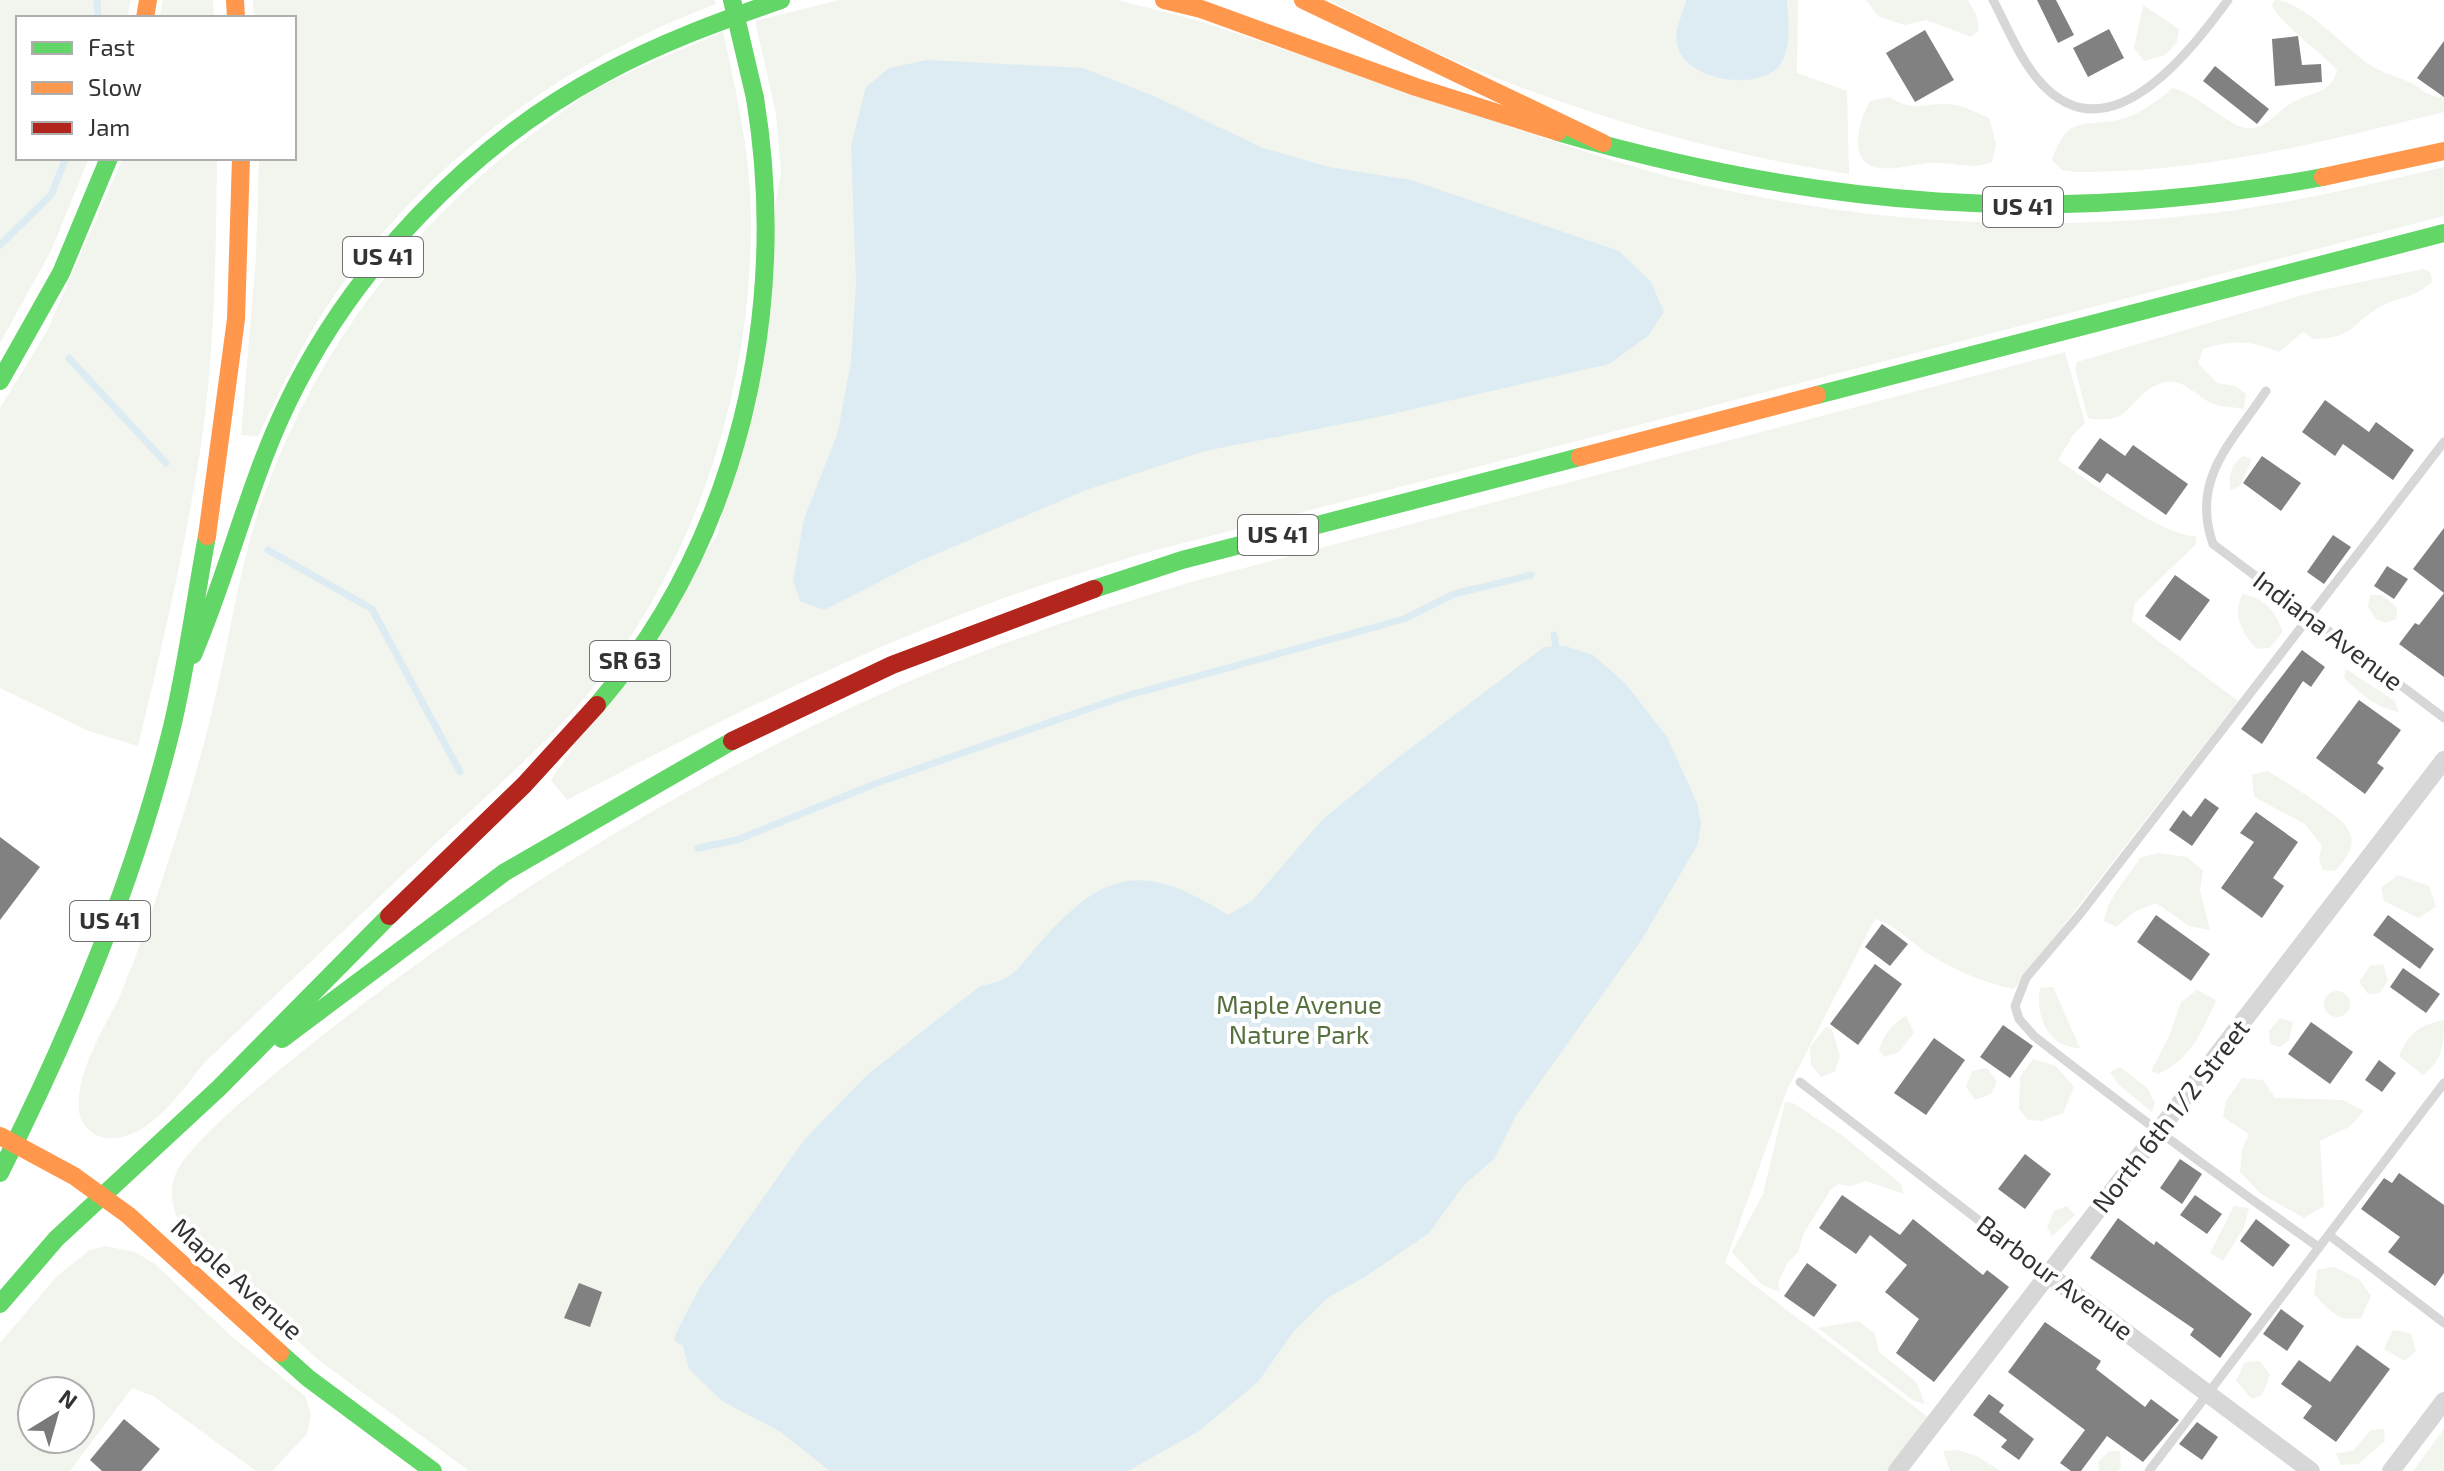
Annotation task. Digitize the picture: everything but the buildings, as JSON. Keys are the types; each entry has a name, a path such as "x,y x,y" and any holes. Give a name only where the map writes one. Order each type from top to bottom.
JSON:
{"main road":[{"name":"SR 63","path":"220,1087 346,956 529,781 606,694 670,598 696,550 730,462 760,337 768,240 765,159 755,98 732,0"},
{"name":"US 41","path":"0,1173 8,1140 53,1064 104,938 153,794 178,689 216,604 254,485 284,408 334,322 425,209 510,133 599,74 670,39 781,0"},
{"name":"US 41","path":"1164,0 1201,9 1505,118 1705,170 1785,186 1936,203 2030,207 2170,200 2244,192 2444,151"},
{"path":"1303,0 1603,143"},
{"path":"0,381 55,285 90,209 108,160"},
{"path":"178,689 213,508 228,394 242,220 241,160"},
{"name":"US 41","path":"0,1304 63,1232 220,1087 490,881 690,762 766,721 905,657 1106,583 1182,560 2444,233"},
{"name":"Maple Avenue","path":"8,1140 74,1176 128,1215 308,1378 433,1471"}],"street":[{"name":"North 6th 1/2 Street","path":"1897,1471 2444,760"},
{"name":"Barbour Avenue","path":"2048,1274 2311,1471"},
{"path":"2391,1471 2444,1401"}],"lane":[{"path":"1993,0 2028,66 2064,102 2084,109 2114,105 2144,92 2172,68 2228,0"},
{"name":"Indiana Avenue","path":"2266,391 2208,478 2205,520 2213,544 2444,718"},
{"path":"2317,1246 2034,1036 2019,1019 2015,1006 2034,967 2080,914 2444,442"},
{"name":"Barbour Avenue","path":"1800,1082 2048,1274"},
{"path":"2149,1471 2317,1246 2329,1235 2444,1083"},
{"path":"2329,1235 2444,1323"}],"green space":[{"path":"0,0 131,0 127,16 16,16 16,160 88,160 51,251 0,343"},
{"path":"163,0 213,0 214,16 159,16"},
{"path":"253,0 714,0 716,4 658,28 601,57 497,125 449,165 404,209 363,257 326,308 298,355 258,436 241,435 256,257 259,160 296,160 296,16 254,16"},
{"path":"839,0 1117,0 1196,20 1634,167 1730,191 1854,212 1982,222 2110,222 2236,210 2340,191 2444,167 2444,216 1141,554 1066,577 937,624 829,670 567,800 551,780 718,534 781,172 776,114 755,21"},
{"path":"1328,0 1798,0 1797,73 1847,91 1849,174 1705,145 1564,103 1454,60"},
{"path":"1866,0 1968,0 1976,14 1979,30 1971,37 1926,20 1905,25 1879,17"},
{"path":"2275,0 2286,2 2310,16 2372,66 2430,94 2439,97 2444,94 2444,112 2262,154 2170,167 2076,172 2062,170 2052,160 2058,144 2073,128 2132,116 2173,88 2230,121 2252,128 2259,127 2293,102 2326,87 2337,70 2283,20 2272,5"},
{"path":"2143,5 2179,29 2177,42 2165,55 2144,61 2134,48"},
{"path":"723,31 749,178 751,227 748,289 741,350 711,471 661,585 630,638 593,688 559,726 205,1062 163,1112 151,1123 123,1137 108,1138 92,1133 84,1125 79,1110 82,1079 93,1049 122,991 186,807 252,532 281,453 306,398 370,297 407,251 492,166 588,94"},
{"path":"1889,97 1911,106 1957,105 1989,118 1996,144 1992,162 1977,166 1930,163 1899,168 1869,165 1859,150 1859,129 1870,101"},
{"path":"122,160 217,160 212,329 203,431 166,629 138,746 89,731 0,688 0,408 47,331"},
{"path":"2423,269 2431,273 2432,282 2425,288 2380,307 2338,336 2314,339 2303,332 2279,352 2241,343 2203,349 2198,363 2217,383 2235,386 2246,394 2244,409 2213,404 2183,385 2170,382 2151,388 2123,414 2114,418 2088,418 2075,369 2077,362 2313,292"},
{"name":"Maple Avenue Nature Park","path":"2065,352 2085,423 2073,435 2058,460 2147,518 2166,528 2196,536 2196,544 2135,603 2132,621 2238,701 2014,989 1948,965 1875,919 1787,1090 1725,1263 1928,1417 1887,1471 469,1471 316,1358 180,1225 172,1188 183,1161 241,1102 350,1014 418,963 560,867 708,780 861,703 1023,636 1191,582"},
{"path":"2243,456 2252,459 2240,486 2230,491 2231,471"},
{"path":"2242,594 2263,602 2280,624 2283,631 2270,648 2257,649 2243,630 2238,610"},
{"path":"2370,595 2383,595 2397,608 2396,619 2386,623 2376,619 2368,607"},
{"path":"2346,669 2395,701 2399,712 2376,704 2363,695 2344,678"},
{"path":"2267,771 2327,810 2349,831 2352,839 2350,848 2335,871 2323,870 2319,859 2322,846 2305,824 2254,797 2252,775"},
{"path":"2158,853 2187,857 2203,871 2200,890 2210,930 2189,926 2156,903 2134,912 2116,927 2104,921 2114,896 2140,858"},
{"path":"2398,875 2429,886 2436,907 2418,918 2384,901 2381,888"},
{"path":"2383,964 2388,980 2380,993 2368,994 2359,982 2370,966"},
{"path":"2053,987 2080,1048 2068,1046 2051,1036 2042,1019 2040,988"},
{"path":"2197,990 2216,1000 2200,1033 2179,1061 2158,1074 2151,1071 2170,1034 2181,1002"},
{"path":"2337,991 2346,995 2350,1004 2346,1013 2337,1017 2328,1013 2324,1004 2328,995"},
{"path":"1906,1016 1914,1033 1899,1052 1884,1057 1879,1050 1884,1039 1893,1025"},
{"path":"2280,1018 2293,1022 2289,1040 2280,1047 2270,1044 2269,1031"},
{"path":"2444,1020 2441,1051 2423,1075 2399,1056 2406,1041 2416,1031"},
{"path":"1826,1027 1832,1029 1840,1056 1835,1071 1821,1077 1811,1065 1810,1047"},
{"path":"2033,1059 2056,1066 2074,1087 2063,1113 2042,1121 2028,1120 2019,1109 2020,1077"},
{"path":"2120,1067 2148,1089 2155,1103 2152,1112 2119,1085 2110,1072"},
{"path":"1987,1068 1997,1081 1991,1094 1975,1100 1966,1087 1972,1071"},
{"path":"2242,1078 2263,1080 2275,1098 2343,1100 2364,1111 2349,1127 2320,1141 2324,1206 2304,1218 2261,1194 2240,1172 2242,1150 2249,1134 2223,1117 2226,1101"},
{"path":"1785,1102 1793,1103 1843,1136 1901,1184 1904,1194 1866,1181 1851,1186 1838,1184 1831,1189 1804,1233 1798,1252 1787,1263 1778,1283 1780,1292 1762,1285 1732,1252 1763,1194"},
{"path":"2067,1206 2075,1215 2052,1236 2047,1227 2054,1211"},
{"path":"2234,1206 2249,1208 2244,1227 2223,1261 2210,1253"},
{"path":"105,1246 135,1252 155,1264 229,1334 305,1396 311,1414 307,1434 272,1471 256,1471 153,1396 132,1388 96,1436 96,1375 16,1375 16,1455 82,1455 70,1471 0,1471 0,1343 57,1276 90,1250"},
{"path":"2334,1267 2359,1279 2371,1296 2361,1318 2340,1317 2314,1294 2317,1270"},
{"path":"1859,1321 1875,1334 1879,1352 1916,1382 1925,1404 1914,1401 1818,1328"},
{"path":"2393,1330 2411,1333 2416,1351 2405,1361 2384,1349"},
{"path":"2260,1361 2270,1375 2262,1395 2252,1399 2236,1381 2245,1362"},
{"path":"2384,1429 2385,1441 2358,1464 2341,1465 2336,1453 2353,1451 2371,1430"},
{"path":"2444,1429 2444,1471 2413,1471"},
{"path":"1958,1450 1979,1457 2000,1471 1950,1471 1943,1451"},
{"path":"2109,1451 2120,1451 2121,1467 2118,1471 2099,1471 2098,1462"}],"shaded area":[{"path":"1686,0 1787,0 1788,42 1779,66 1769,74 1740,80 1709,75 1695,68 1684,59 1676,42"},
{"path":"928,60 1083,68 1156,97 1263,148 1329,167 1411,180 1619,251 1651,282 1664,312 1648,336 1609,364 1383,416 1205,451 1086,490 920,561 824,610 800,601 793,581 804,519 838,432 851,361 856,282 851,146 866,87 889,68"},
{"path":"1565,646 1593,655 1625,683 1667,737 1697,803 1701,823 1698,844 1642,939 1517,1114 1494,1159 1464,1185 1429,1233 1365,1277 1329,1297 1294,1331 1258,1382 1199,1431 1128,1471 830,1471 779,1431 722,1401 689,1369 683,1346 675,1341 675,1335 700,1287 805,1139 867,1075 980,986 1008,977 1062,920 1105,888 1126,881 1172,886 1228,915 1252,901 1323,819 1399,757 1544,647"}],"waterway":[{"path":"97,0 98,16"},
{"path":"0,245 51,195 65,160"},
{"path":"69,358 166,463"},
{"path":"268,550 372,609 460,772"},
{"path":"698,848 737,840 877,783 1119,698 1404,619 1454,594 1531,575"},
{"path":"1554,635 1557,653"}],"traffic: fast":[{"path":"732,0 755,98"},
{"path":"193,655 260,467 286,406 344,306 419,215 461,174 554,103 646,52 781,0"},
{"path":"597,705 646,640 687,570 719,496 742,419 758,339 765,259 764,178 755,98"},
{"path":"1558,132 1654,158 1749,178 1843,192 1938,201 2032,205 2127,202 2323,177"},
{"path":"0,381 61,273 108,160"},
{"path":"1817,395 2444,233"},
{"path":"1094,589 1182,560 1580,457"},
{"path":"0,1173 76,1010 139,842 172,727 207,536"},
{"path":"282,1039 505,872 732,741"},
{"path":"0,1304 56,1239 219,1088 389,916"},
{"path":"280,1353 308,1378 433,1471"}],"traffic: slow":[{"path":"145,16 148,0"},
{"path":"235,0 236,16"},
{"path":"1164,0 1201,9 1416,87 1558,132"},
{"path":"1303,0 1603,143"},
{"path":"2323,177 2444,151"},
{"path":"207,536 236,319 241,160"},
{"path":"1580,457 1817,395"},
{"path":"0,1136 74,1176 128,1215 280,1353"}],"traffic: jam":[{"path":"732,741 892,665 1094,589"},
{"path":"389,916 524,785 597,705"}]}
